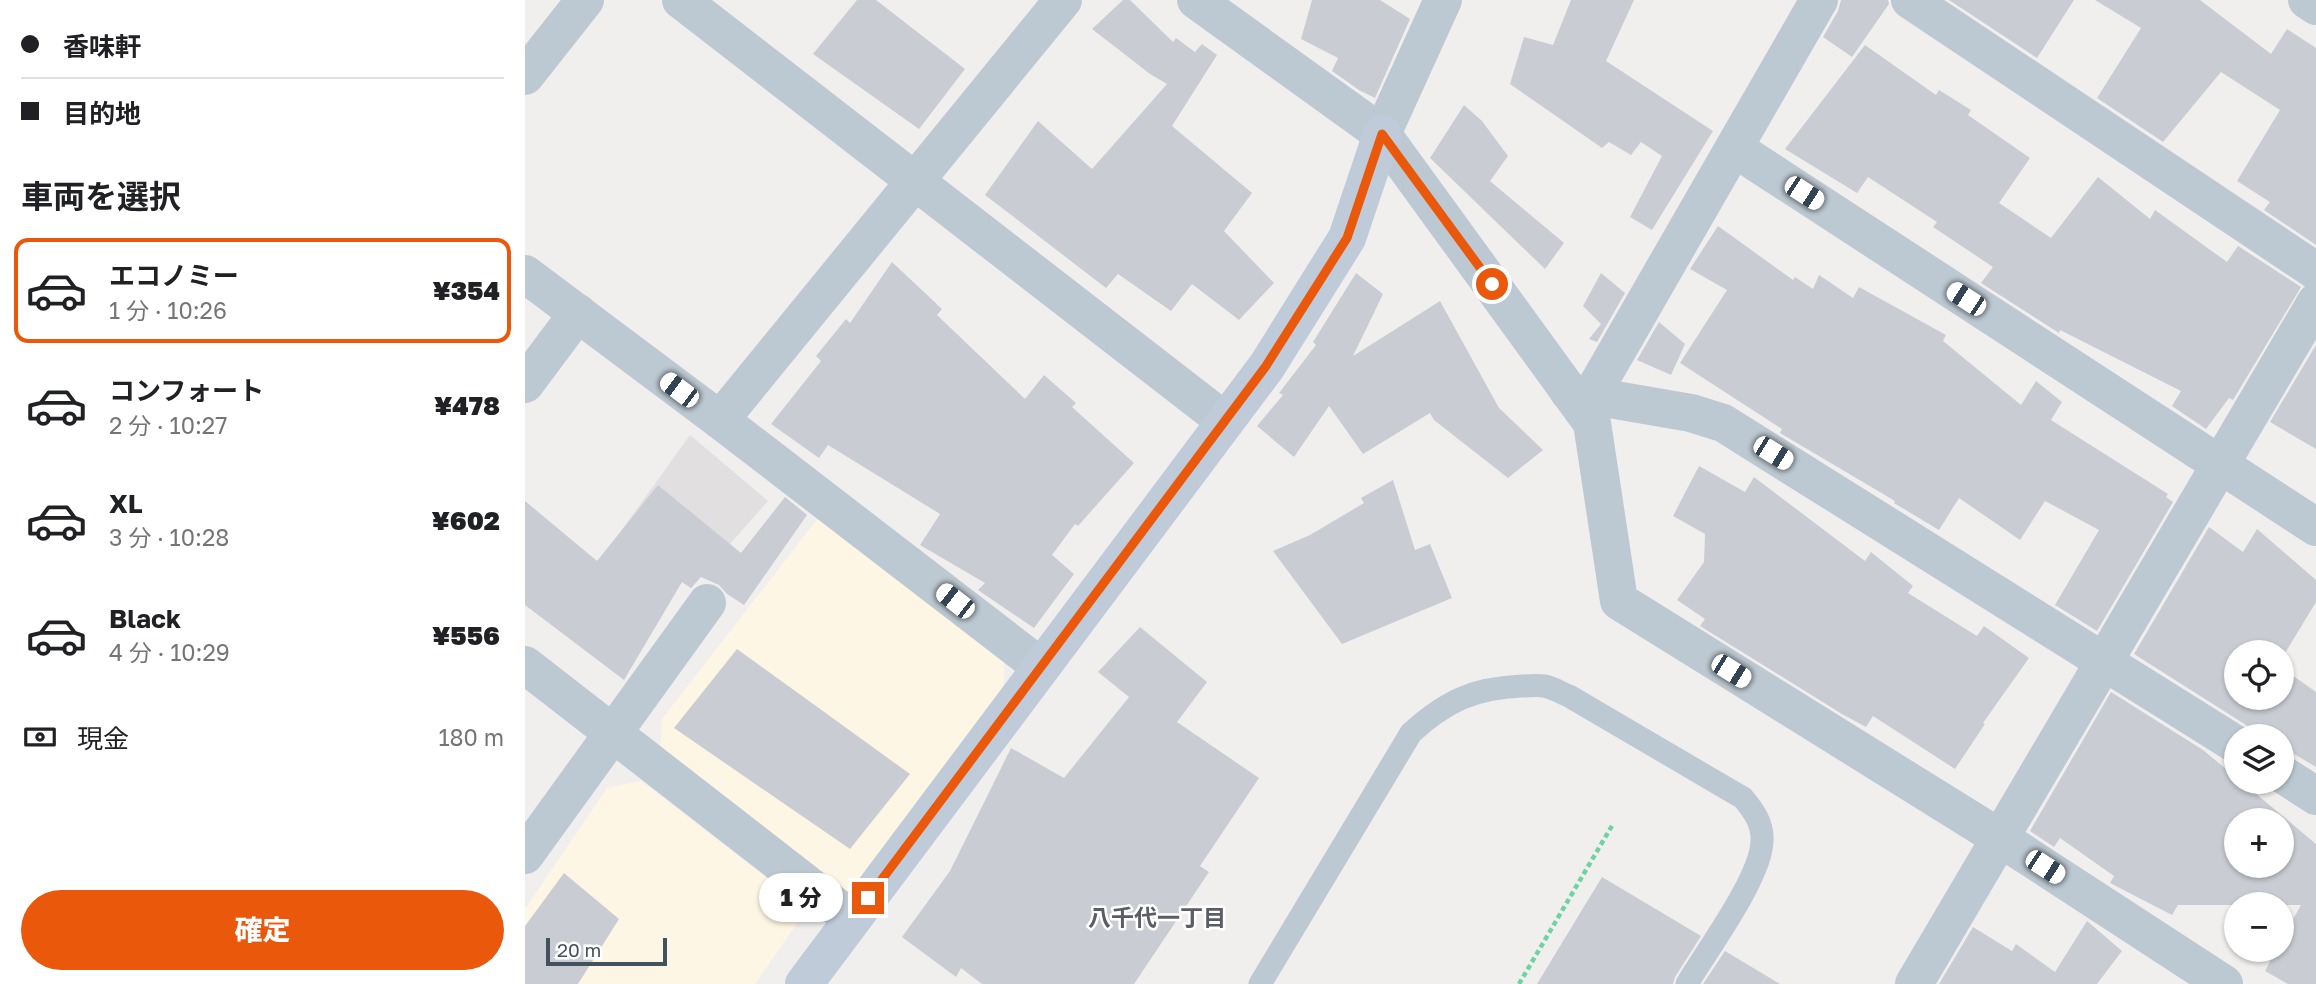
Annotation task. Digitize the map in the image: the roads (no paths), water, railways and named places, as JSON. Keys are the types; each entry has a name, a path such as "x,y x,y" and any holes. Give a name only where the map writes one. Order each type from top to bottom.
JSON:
{"street":[{"path":"525,76 585,0"},
{"path":"681,0 1225,421"},
{"path":"720,420 1063,0"},
{"path":"1196,0 1382,134 1580,394 1592,423 1619,601 2000,838 2224,984"},
{"path":"804,984 1266,366 1347,238 1382,134 1443,0"},
{"path":"1580,394 1734,148 1819,0"},
{"path":"1910,0 2316,271"},
{"path":"2307,0 2316,6"},
{"path":"1734,148 2316,527"},
{"path":"525,274 1041,667"},
{"path":"1915,984 2316,302"},
{"path":"525,384 577,313"},
{"path":"1580,394 1691,413 1723,423 2224,737"},
{"path":"525,855 707,603"},
{"path":"525,665 852,919"},
{"path":"2294,782 2316,796"}],"lane":[{"path":"1260,984 1411,733 1430,716 1467,695 1509,687 1544,686 1569,696 1743,798 1757,816 1762,839 1759,864 1686,984"}],"district":[{"name":"八千代一丁目","path":"1157,917"}]}
